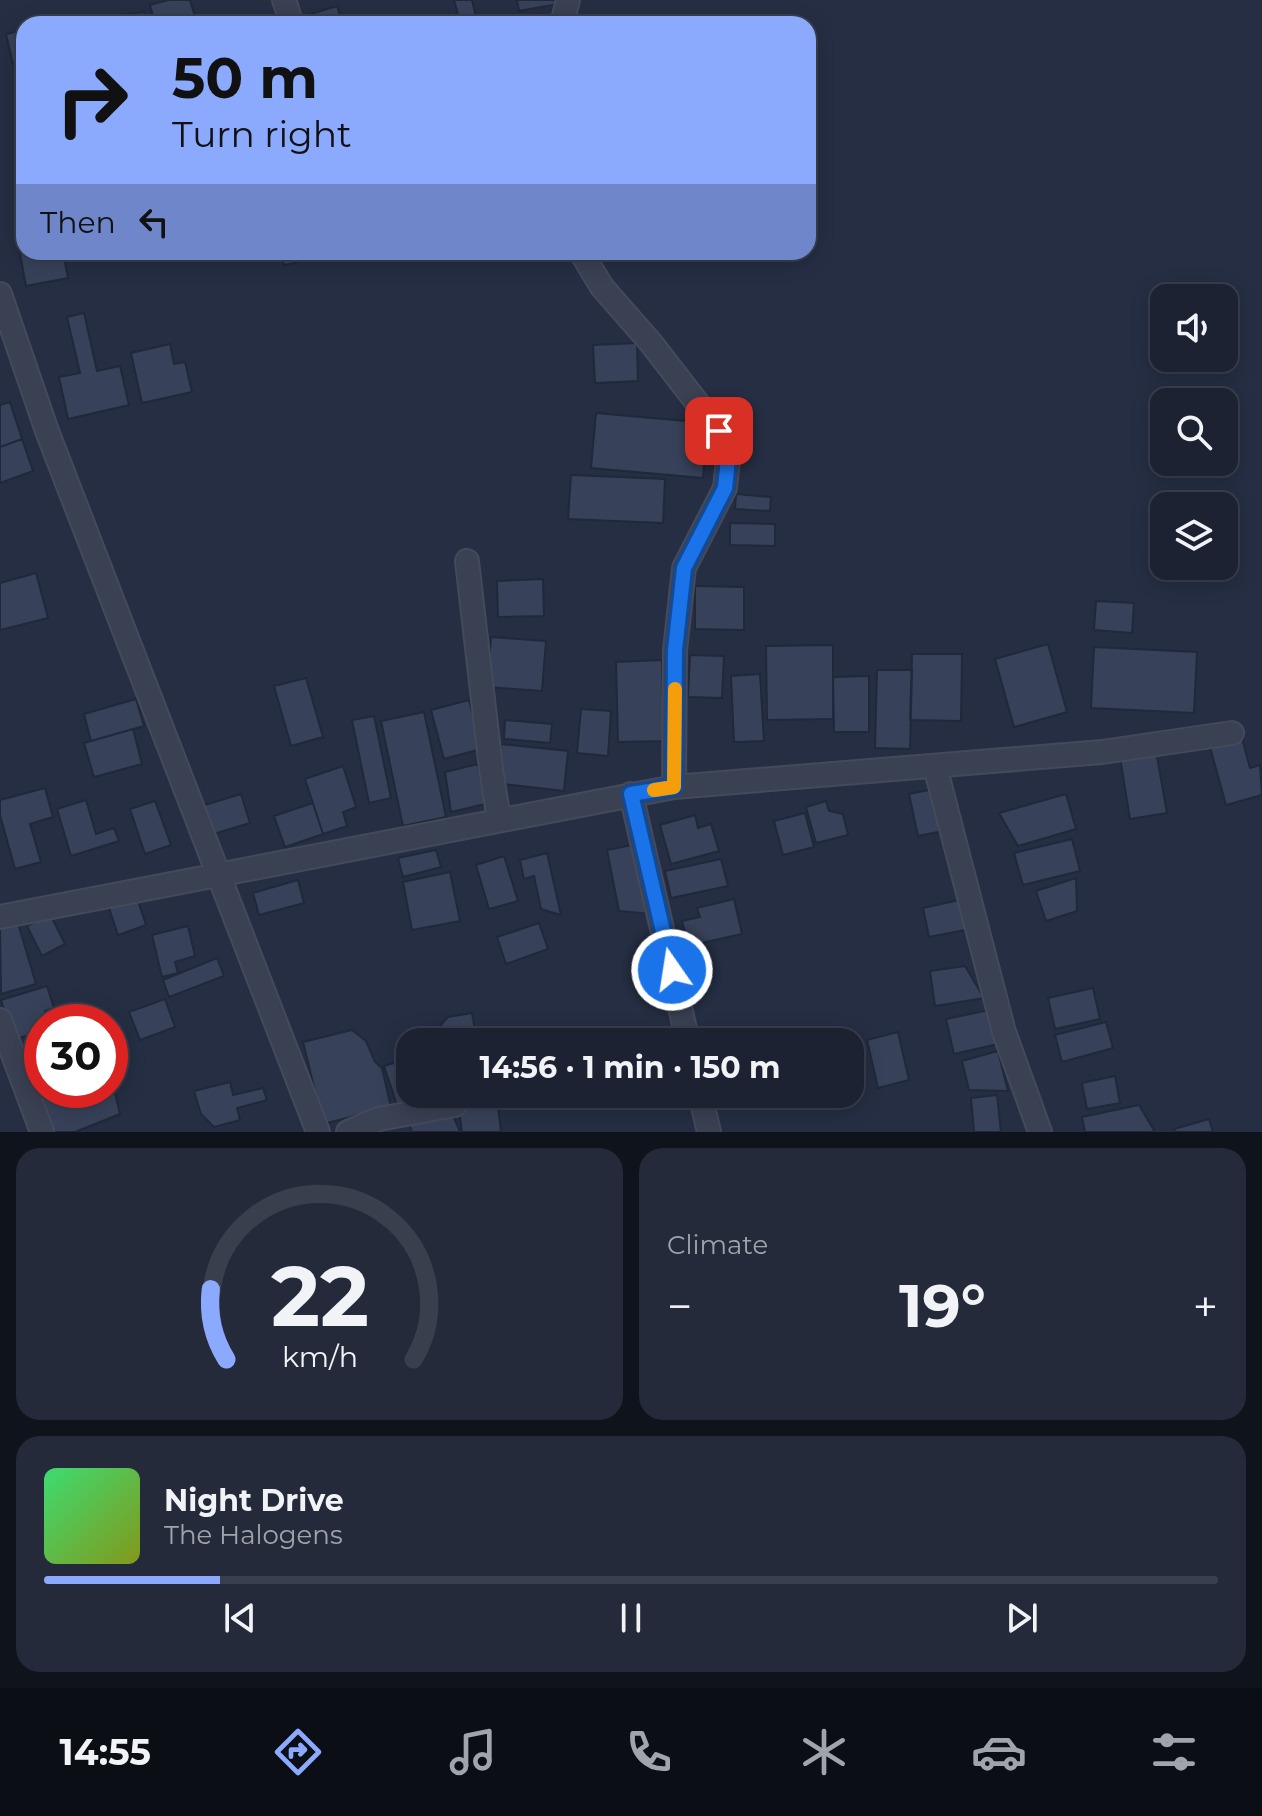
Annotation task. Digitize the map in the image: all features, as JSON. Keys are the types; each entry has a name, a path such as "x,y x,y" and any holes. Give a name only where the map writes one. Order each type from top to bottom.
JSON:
{"street":[{"path":"586,260 602,287 651,343 719,431 728,459 725,488 684,568 675,650 674,787"},
{"path":"0,294 47,431 318,1132"},
{"path":"467,561 499,820"},
{"path":"0,917 674,787 1102,752 1232,733"},
{"path":"935,766 1004,1032 1040,1132"},
{"path":"631,794 685,1028"},
{"path":"0,1020 42,1132"},
{"path":"348,1132 379,1119 439,1108"},
{"path":"703,1108 709,1132"}],"building":[{"path":"168,0 190,0 195,16 153,16 150,5"},
{"path":"454,0 472,0 476,16 459,16"},
{"path":"517,0 557,0 558,4 519,11"},
{"path":"337,6 340,16 304,16"},
{"path":"144,12 145,16 111,16"},
{"path":"16,32 16,63 13,64 6,34"},
{"path":"21,260 65,260 68,278 26,286"},
{"path":"283,260 308,260 284,265"},
{"path":"84,313 97,371 120,366 129,405 68,419 59,377 80,373 67,317"},
{"path":"637,343 638,381 595,383 593,345"},
{"path":"170,344 174,364 185,362 192,392 142,403 131,353"},
{"path":"10,402 22,439 0,447 0,405"},
{"path":"596,413 708,423 703,478 591,468"},
{"path":"22,439 33,471 0,483 0,447"},
{"path":"571,475 665,479 663,523 568,519"},
{"path":"736,494 771,497 770,511 735,509"},
{"path":"730,523 775,524 775,546 730,545"},
{"path":"36,573 48,618 0,630 0,583"},
{"path":"543,579 544,616 498,617 497,581"},
{"path":"695,586 744,587 744,630 695,629"},
{"path":"1096,601 1134,603 1132,633 1094,630"},
{"path":"491,637 546,641 542,691 487,687"},
{"path":"1048,644 1067,712 1014,727 995,659"},
{"path":"833,645 833,719 767,720 766,646"},
{"path":"1094,647 1197,652 1194,713 1091,708"},
{"path":"912,654 962,654 961,721 910,720"},
{"path":"690,655 724,656 722,698 688,697"},
{"path":"662,660 664,741 618,742 616,662"},
{"path":"877,670 912,670 910,749 875,748"},
{"path":"760,674 764,741 734,742 731,676"},
{"path":"869,676 869,732 834,732 833,677"},
{"path":"306,678 323,737 291,746 274,686"},
{"path":"136,699 144,726 91,741 84,714"},
{"path":"469,700 481,749 444,759 431,710"},
{"path":"581,709 611,711 608,756 577,753"},
{"path":"424,712 446,817 403,826 381,721"},
{"path":"374,716 391,798 369,803 352,720"},
{"path":"505,720 552,724 550,743 504,739"},
{"path":"133,729 142,764 94,777 84,743"},
{"path":"1242,738 1250,768 1260,765 1262,795 1226,805 1210,747"},
{"path":"501,744 568,751 564,791 496,783"},
{"path":"1156,751 1167,813 1130,819 1120,757"},
{"path":"478,764 485,804 451,812 445,772"},
{"path":"343,766 356,807 343,812 347,826 323,834 305,779"},
{"path":"45,788 53,817 30,824 41,862 15,869 0,815 0,800"},
{"path":"939,788 948,830 918,836 909,794"},
{"path":"241,794 250,823 207,836 198,807"},
{"path":"1066,794 1076,829 1018,846 999,813"},
{"path":"86,800 96,834 114,828 119,841 71,856 57,809"},
{"path":"155,801 171,845 145,854 130,809"},
{"path":"826,801 829,811 843,814 848,835 816,843 806,807"},
{"path":"313,803 323,834 285,847 274,816"},
{"path":"805,813 814,847 783,855 774,821"},
{"path":"695,815 698,828 711,824 719,851 671,864 660,825"},
{"path":"1072,839 1080,871 1023,885 1014,853"},
{"path":"637,844 651,914 619,911 607,850"},
{"path":"436,850 441,867 403,877 398,858"},
{"path":"547,853 561,915 541,909 534,876 524,879 520,860"},
{"path":"504,856 518,901 489,909 476,865"},
{"path":"721,859 728,886 671,898 665,871"},
{"path":"450,872 460,921 412,930 403,882"},
{"path":"1076,878 1077,911 1046,921 1036,891"},
{"path":"298,880 304,903 259,915 253,893"},
{"path":"137,898 146,925 118,935 109,908"},
{"path":"734,899 742,934 688,946 682,921 700,917 697,908"},
{"path":"964,899 970,929 929,937 923,908"},
{"path":"50,914 65,944 42,956 27,926"},
{"path":"17,920 36,984 1,994 0,925"},
{"path":"539,923 548,949 506,964 497,937"},
{"path":"188,926 195,956 175,962 178,973 162,977 152,935"},
{"path":"217,958 224,976 169,997 163,980"},
{"path":"965,966 984,998 935,1006 930,971"},
{"path":"47,986 53,1004 24,1004 24,1037 13,1040 1,1000"},
{"path":"1093,988 1100,1019 1055,1029 1048,998"},
{"path":"165,999 175,1027 140,1040 129,1012"},
{"path":"994,1009 1002,1043 954,1054 946,1019"},
{"path":"472,1013 475,1028 438,1028 448,1017"},
{"path":"1106,1022 1113,1048 1062,1062 1055,1035"},
{"path":"352,1030 366,1041 375,1062 382,1068 391,1107 323,1124 303,1042"},
{"path":"898,1032 909,1080 878,1088 867,1040"},
{"path":"998,1051 1008,1091 969,1090 962,1061"},
{"path":"396,1062 396,1102 384,1066"},
{"path":"1115,1076 1120,1103 1087,1109 1082,1083"},
{"path":"230,1082 233,1095 263,1088 267,1100 237,1108 240,1120 214,1127 201,1114 194,1091"},
{"path":"997,1095 1001,1132 974,1132 971,1098"},
{"path":"1139,1105 1155,1132 1085,1132 1082,1117"},
{"path":"41,1108 119,1108 120,1114 75,1132 49,1132"},
{"path":"450,1108 460,1132 412,1132 409,1124"},
{"path":"459,1108 498,1108 501,1132 462,1132"},
{"path":"1209,1119 1213,1132 1175,1132 1174,1129"}],"slow traffic":[{"path":"654,790 674,787 675,689"}],"route":[{"path":"672,970 631,794 674,787 675,650 684,568 725,488 728,459 719,431"}]}
